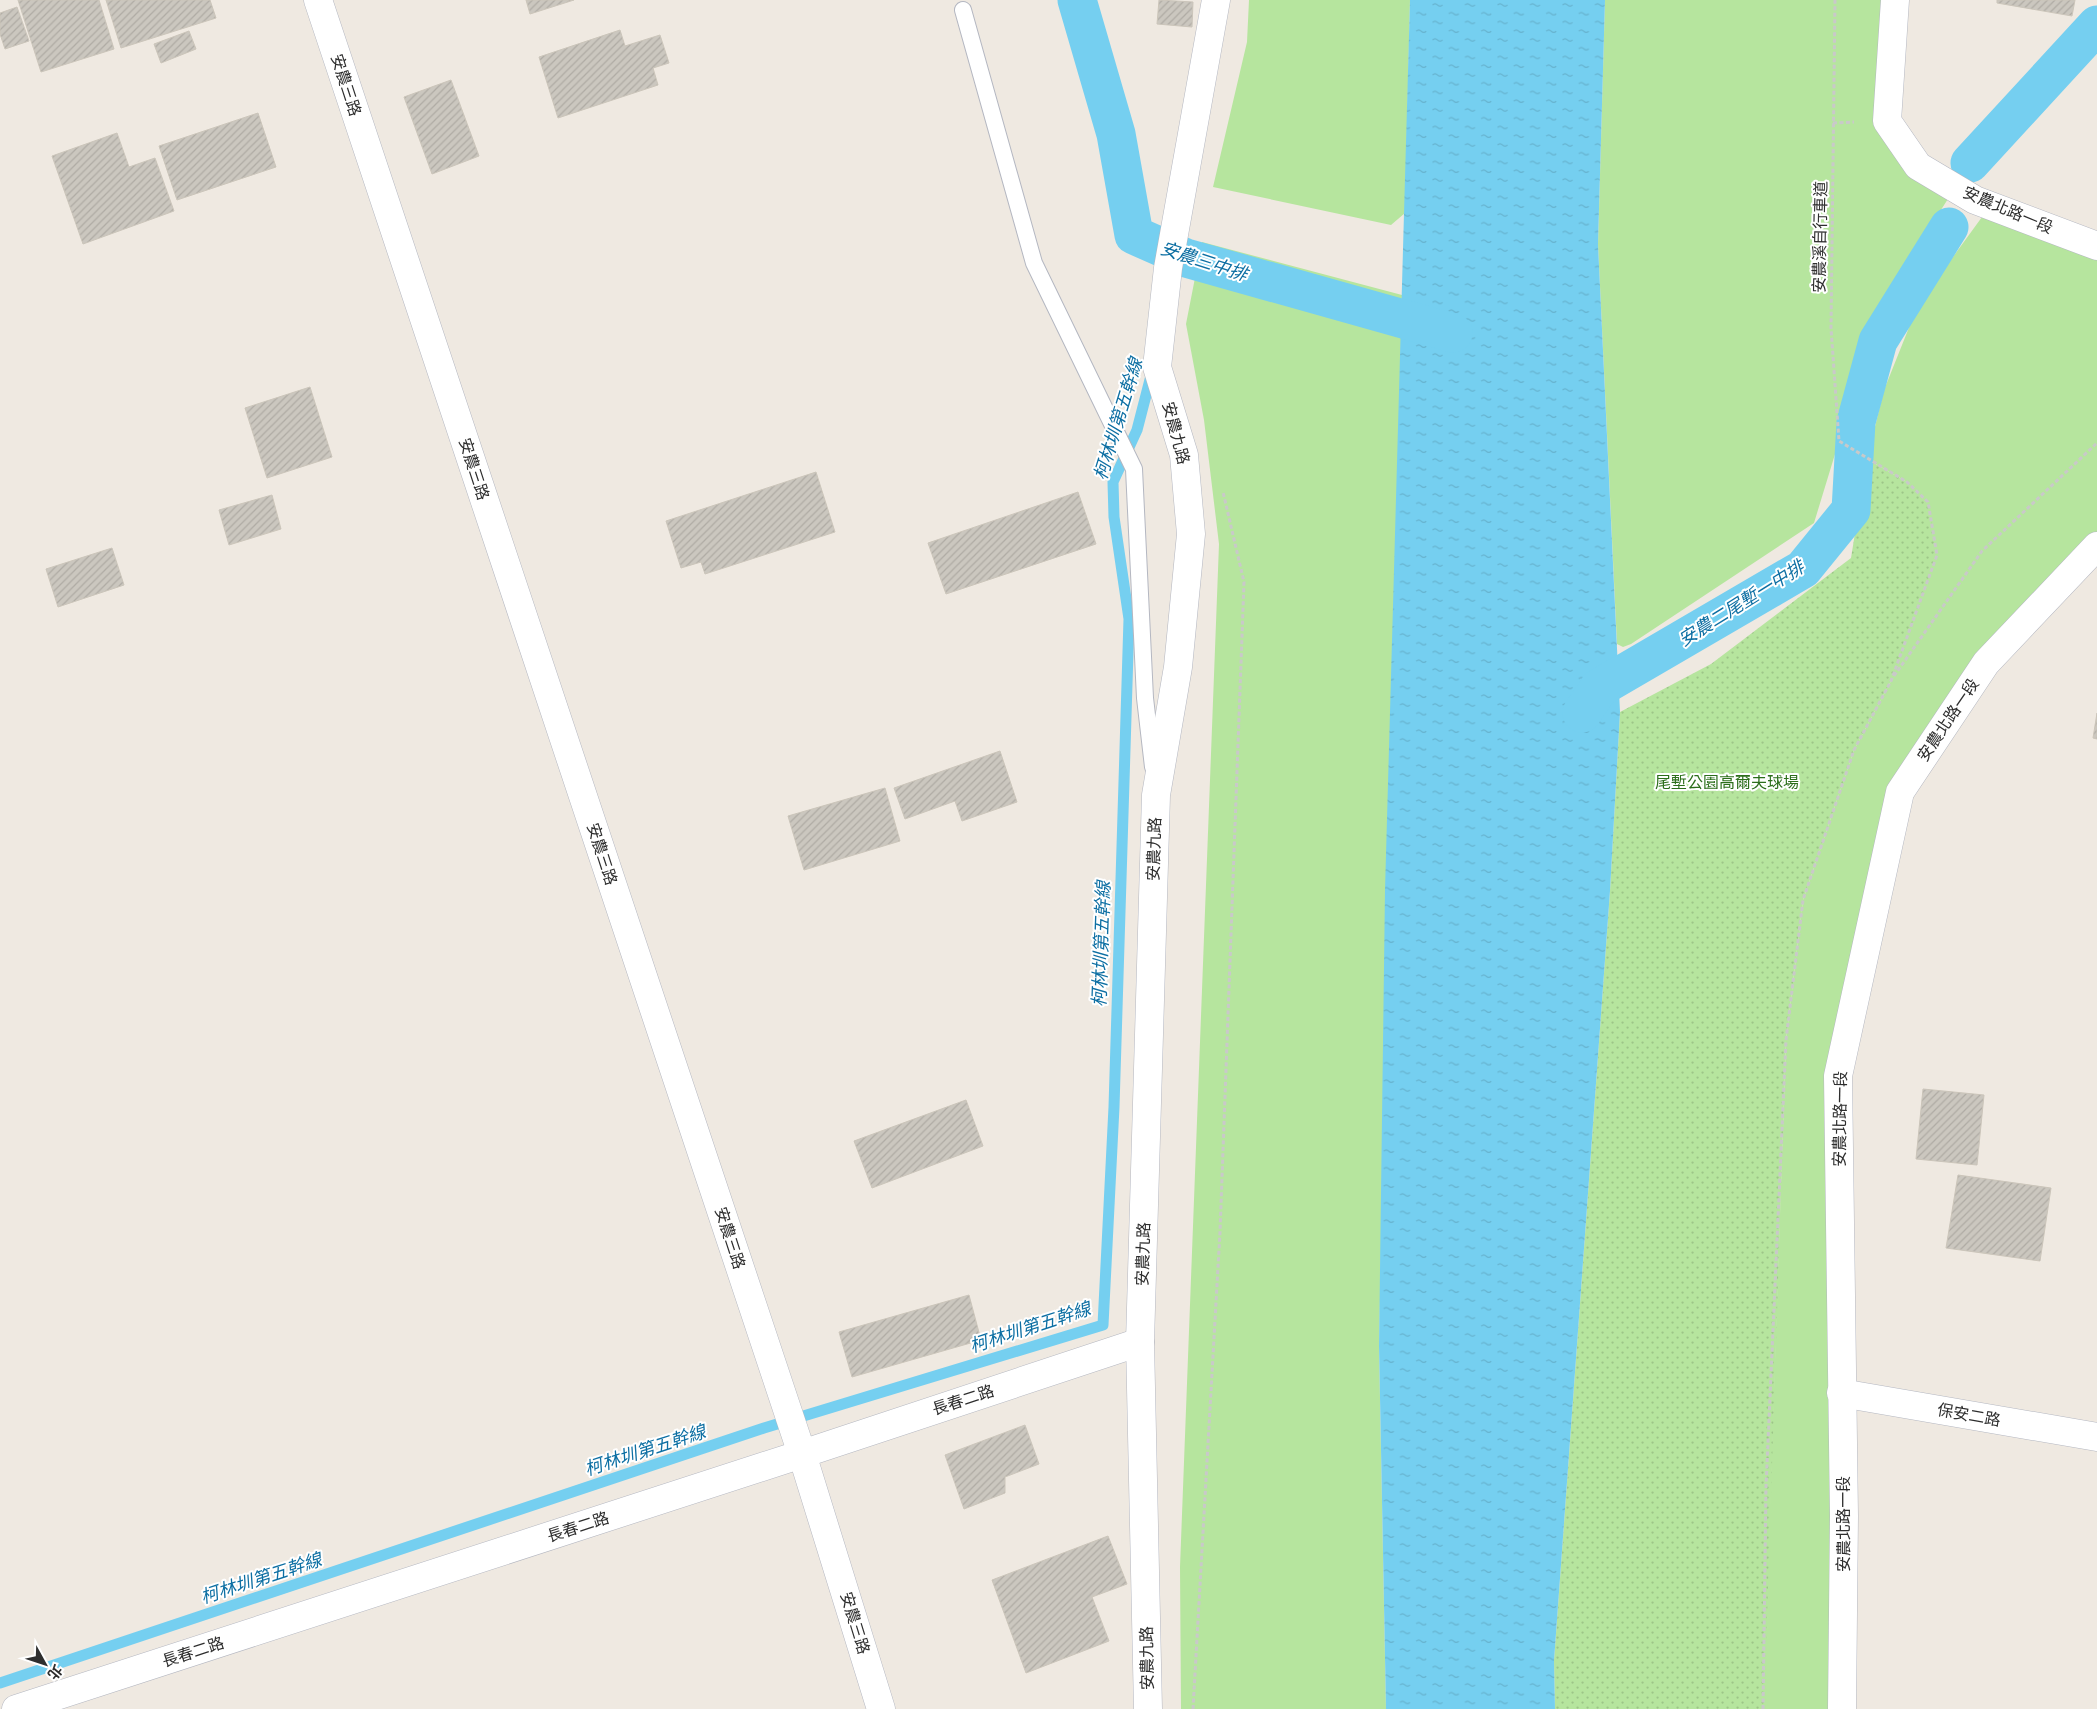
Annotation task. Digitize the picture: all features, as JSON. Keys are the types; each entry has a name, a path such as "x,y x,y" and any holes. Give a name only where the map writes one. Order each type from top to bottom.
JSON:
{"street":[{"name":"安農三路","path":"318,0 802,1454 881,1709"},
{"name":"安農九路","path":"1148,1709 1140,1342 1156,795 1178,667 1190,534 1184,455 1157,367 1168,268 1216,0"},
{"name":"安農北路一段","path":"1895,0 1888,121 1918,166 1975,200 2097,246"},
{"name":"安農北路一段","path":"1842,1709 1844,1516 1838,1076 1900,792 1986,664 2097,546"},
{"name":"長春二路","path":"16,1709 802,1454 1140,1342"},
{"name":"保安二路","path":"1841,1393 2097,1437"}],"lane":[{"path":"963,10 1034,263 1134,469 1145,698 1156,795"}],"path":[{"name":"安農溪自行車道","path":"1835,0 1831,328 1839,441 1867,459"},
{"path":"1891,681 1982,550 2097,443"},
{"path":"1184,455 1223,492 1244,582 1220,1232 1194,1709"}],"green space":[{"path":"1249,0 1410,0 1405,213 1391,225 1213,187 1247,42"},
{"path":"1605,0 1896,0 1888,121 1955,188 1894,283 1848,382 1839,441 1814,523 1631,644 1623,647 1617,644 1598,244"},
{"path":"1990,206 2097,246 2097,546 1900,792 1838,1076 1841,1709 1763,1709 1786,1040 1803,900 1854,750 1891,681 1907,482 1867,459 1884,390 1918,305"},
{"path":"1202,242 1402,295 1379,1346 1386,1709 1181,1709 1180,1567 1219,544 1204,420 1186,324"},
{"name":"尾塹公園高爾夫球場","path":"1867,459 1907,482 1928,502 1937,555 1891,681 1854,750 1803,900 1786,1040 1764,1709 1555,1709 1554,1661 1610,891 1620,712 1711,664 1851,558"}],"water":[{"path":"1410,0 1605,0 1598,244 1620,712 1610,891 1554,1661 1555,1709 1386,1709 1379,1346 1385,890"}],"building":[{"path":"18,0 99,0 114,49 41,72"},
{"path":"106,0 210,0 216,18 121,48"},
{"path":"526,0 574,0 530,14"},
{"path":"1159,0 1193,2 1192,27 1157,24"},
{"path":"1997,0 2075,0 2072,16 1997,3"},
{"path":"17,7 29,41 5,49 0,34 0,13"},
{"path":"620,30 625,46 660,35 669,63 653,68 658,85 558,118 539,57"},
{"path":"189,31 196,49 161,63 154,44"},
{"path":"451,80 479,156 432,174 404,97"},
{"path":"258,113 276,167 177,200 159,146"},
{"path":"117,133 129,167 155,158 174,211 83,244 52,156"},
{"path":"310,387 332,457 267,478 245,408"},
{"path":"816,472 835,532 705,574 701,562 681,568 666,521"},
{"path":"1078,492 1096,544 946,594 928,543"},
{"path":"272,495 281,529 229,545 219,510"},
{"path":"112,548 124,585 58,607 46,569"},
{"path":"2097,713 2097,739 2093,738"},
{"path":"1000,751 1017,802 962,821 955,801 905,819 894,788"},
{"path":"885,788 900,841 804,870 788,816"},
{"path":"1923,1089 1984,1095 1977,1165 1916,1159"},
{"path":"966,1100 983,1146 872,1188 854,1141"},
{"path":"1958,1175 2051,1188 2040,1261 1946,1248"},
{"path":"969,1295 981,1340 852,1377 839,1332"},
{"path":"1025,1425 1039,1464 1005,1477 1005,1493 964,1509 945,1455"},
{"path":"1108,1536 1127,1584 1092,1597 1109,1641 1026,1673 992,1580"}],"waterway":[{"name":"柯林圳第五幹線","path":"1077,0 1116,134 1134,235 1186,258 1453,333"},
{"name":"安農二尾塹一中排","path":"1970,163 2097,25"},
{"name":"安農二尾塹一中排","path":"1582,713 1599,688 1803,569 1851,510 1856,422 1878,341 1949,227"},
{"name":"柯林圳第五幹線","path":"0,1683 764,1428 1103,1325 1114,1107 1129,619 1114,517 1113,482 1137,430 1152,372"}],"water label":[{"name":"安農三中排","path":"1204,261"}]}
